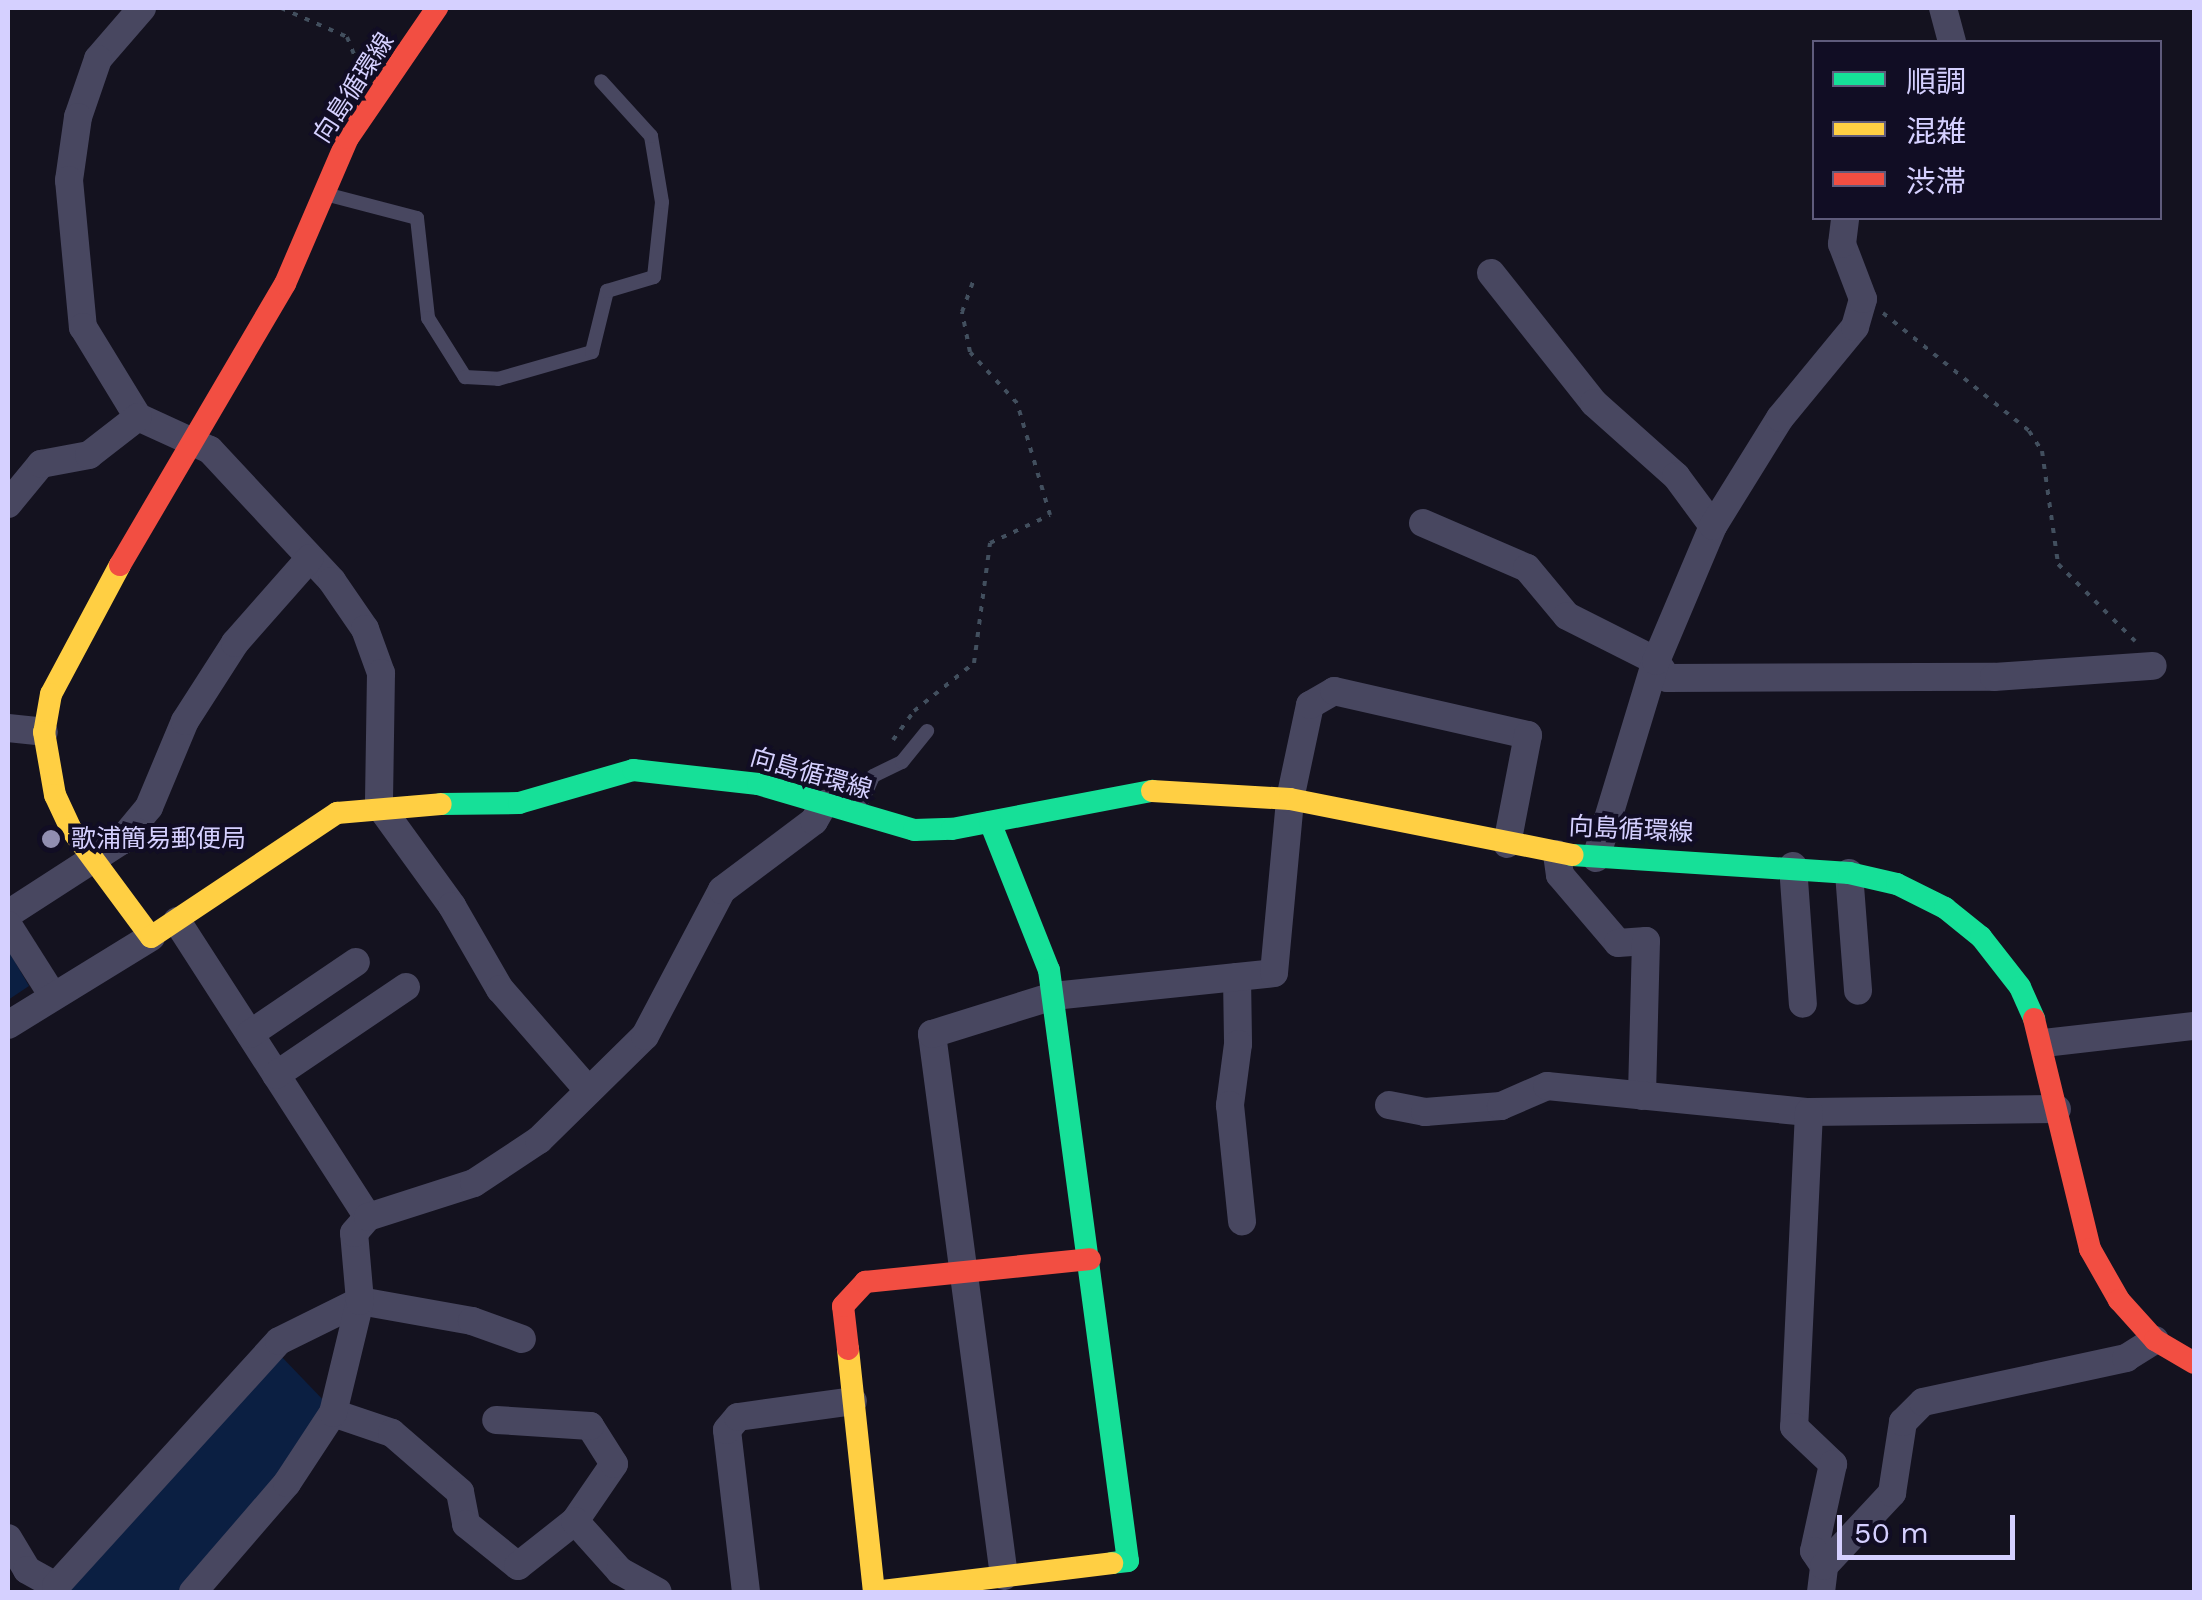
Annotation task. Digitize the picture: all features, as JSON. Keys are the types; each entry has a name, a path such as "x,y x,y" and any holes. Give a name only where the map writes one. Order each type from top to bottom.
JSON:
{"main road":[{"name":"向島循環線","path":"438,8 348,138 285,284 194,446 80,632 52,694 44,732 55,794 94,861 152,937 337,813 379,805 519,804 633,770 758,784 855,816 914,830 990,822 1166,788 1290,799 1556,854 1793,866 1849,873 1896,884 1946,908 1981,936 2020,987 2044,1043 2090,1249 2119,1300 2154,1340 2194,1363"},
{"path":"990,822 1053,996 1090,1259 1128,1561 874,1592 843,1306 866,1282 1090,1259"}],"street":[{"path":"142,8 98,59 78,117 69,180 83,327 138,417 194,446 210,450 310,558 365,629 381,673 379,805 452,906 500,990 589,1091"},
{"path":"1942,8 1951,40"},
{"path":"1596,858 1656,661 1714,526 1780,418 1855,327 1863,299 1842,244 1845,220"},
{"path":"1491,274 1594,403 1676,476 1714,526"},
{"path":"8,504 41,464 89,454 138,417"},
{"path":"1424,523 1527,568 1568,616 1656,661 1668,678 1832,681 2153,666"},
{"path":"8,914 94,861 149,807 185,721 235,642 310,558"},
{"path":"1004,1576 932,1034 1053,996 1274,973 1290,799 1310,705 1334,691 1528,735 1506,844"},
{"path":"8,728 44,732"},
{"path":"193,1592 287,1482 333,1412 360,1301 354,1233 368,1217 474,1183 539,1140 645,1036 722,890 814,821 824,804"},
{"path":"1556,854 1560,875 1618,943 1646,941 1642,1096"},
{"path":"1793,866 1804,1004"},
{"path":"1849,873 1858,991"},
{"path":"176,921 368,1217"},
{"path":"8,924 53,996"},
{"path":"8,1024 152,937"},
{"path":"250,1034 356,962"},
{"path":"1237,977 1238,1044 1230,1105 1242,1221"},
{"path":"276,1074 406,987"},
{"path":"2044,1043 2194,1026"},
{"path":"1389,1104 1426,1112 1501,1106 1547,1086 1808,1112 2057,1109"},
{"path":"1808,1112 1794,1428 1833,1464 1814,1551 1823,1579"},
{"path":"8,1538 26,1570 56,1586 280,1341 360,1301 472,1322 522,1339"},
{"path":"1823,1579 1892,1493 1903,1422 1922,1402 2126,1358 2154,1340"},
{"path":"746,1592 727,1430 738,1417 853,1401"},
{"path":"333,1412 392,1434 460,1492 466,1524 518,1566 575,1522 614,1464 590,1426 496,1420"},
{"path":"575,1522 620,1571 658,1592"}],"lane":[{"path":"324,194 417,218 428,318 465,377 498,379 592,352 607,291 654,277 662,202 652,136 601,81"},
{"path":"855,816 873,776 902,762 927,731"}],"path":[{"path":"280,8 348,38 361,74"},
{"path":"891,742 914,712 974,663 990,542 1050,515 1017,403 970,352 962,312 973,282"},
{"path":"1863,299 1935,348 2029,430 2042,450 2058,564 2118,619 2153,666"}],"water":[{"path":"8,950 29,986 8,1000"},
{"path":"279,1354 328,1405 278,1480 177,1592 68,1592"}],"traffic: fast":[{"path":"441,804 519,803 633,770 758,784 914,830 952,829 1152,791"},
{"path":"990,822 1049,970 1128,1561 1112,1563"},
{"path":"1572,855 1849,873 1897,884 1945,908 1981,937 2020,987 2034,1019"}],"traffic: slow":[{"path":"120,565 51,694 44,732 55,795 71,829 151,937 337,813 441,804"},
{"path":"1152,791 1290,799 1572,855"},
{"path":"848,1349 874,1592 1112,1563"}],"traffic: jam":[{"path":"120,565 285,284 348,138 437,8"},
{"path":"2034,1019 2090,1249 2119,1300 2155,1340 2194,1363"},
{"path":"848,1349 843,1306 865,1282 1090,1259"}],"place":[{"name":"歌浦簡易郵便局","path":"51,839"}]}
